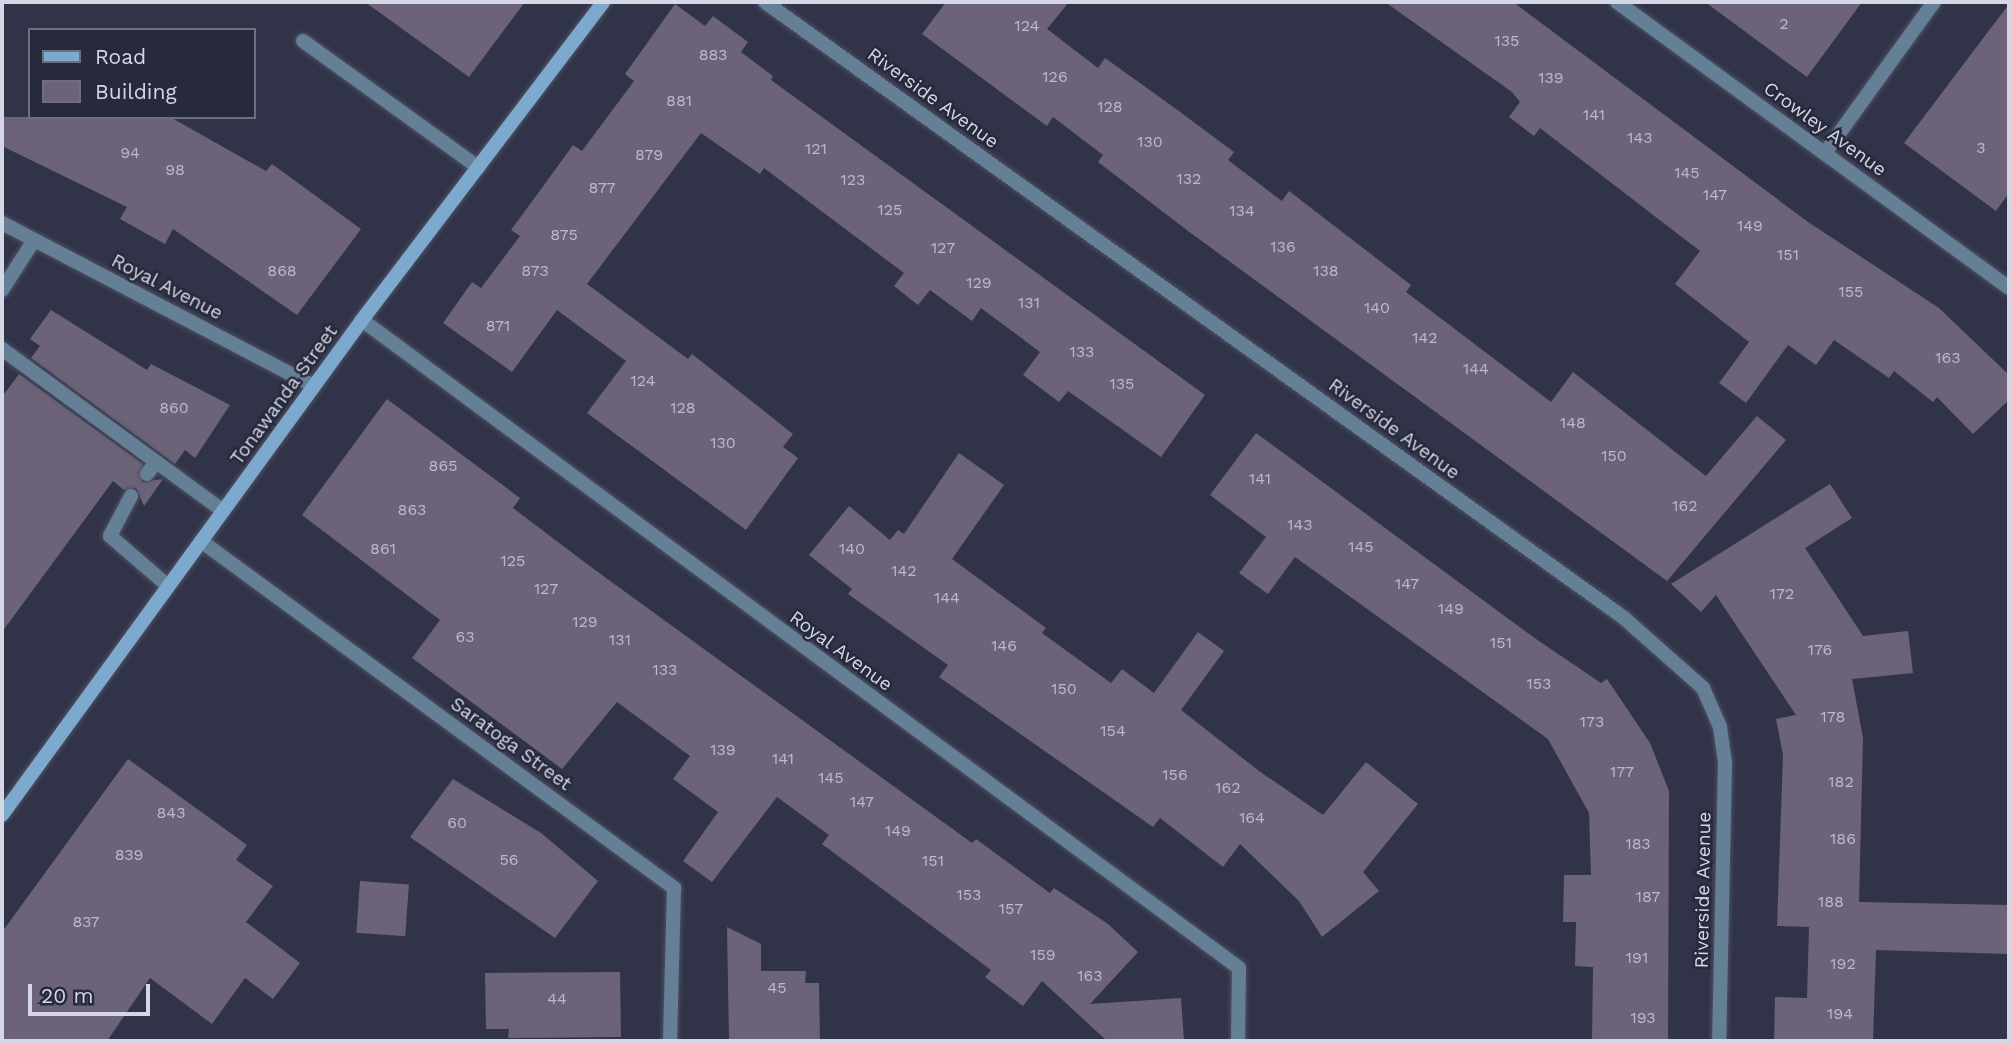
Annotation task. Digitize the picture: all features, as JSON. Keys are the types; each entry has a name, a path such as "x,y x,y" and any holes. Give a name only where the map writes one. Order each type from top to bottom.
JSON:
{"street":[{"name":"Tonawanda Street","path":"2,814 362,320 603,2"},
{"name":"Riverside Avenue","path":"765,2 1624,618 1703,688 1720,727 1726,763 1719,1041"},
{"name":"Crowley Avenue","path":"1617,2 2009,288"},
{"path":"1825,153 1934,2"},
{"path":"303,41 478,167"},
{"name":"Royal Avenue","path":"2,223 314,386"},
{"path":"2,290 34,240"},
{"name":"Royal Avenue","path":"362,320 1239,968 1238,1041"},
{"path":"2,349 152,468 223,511"},
{"path":"131,496 110,536 168,586"},
{"name":"Saratoga Street","path":"201,541 674,888 670,1041"}],"building":[{"path":"365,2 525,2 469,77"},
{"path":"946,2 1069,2 1047,29 1098,68 1105,58 1172,106 1234,152 1228,160 1282,201 1289,191 1411,285 1406,292 1551,402 1573,372 1706,476 1757,416 1786,440 1667,581 1188,231 1098,162 1103,155 1053,117 1047,126 922,34"},
{"path":"1385,2 1513,2 1808,222 1939,308 2009,375 2009,400 1973,434 1937,397 1933,402 1894,371 1889,378 1834,340 1816,365 1788,345 1746,403 1719,383 1749,342 1675,284 1700,251 1540,128 1534,136 1509,117 1520,102 1512,92"},
{"path":"1705,2 1862,2 1807,77"},
{"path":"675,4 705,26 713,16 748,42 741,52 773,76 771,80 1205,395 1161,457 1068,391 1059,402 1023,375 1040,352 981,308 972,321 930,290 918,305 894,286 904,273 764,168 760,174 701,133 587,284 688,359 692,354 793,434 783,447 798,458 746,530 587,413 626,361 557,310 512,372 443,323 472,282 481,288 520,236 511,230 573,145 582,151 634,81 625,74"},
{"path":"2009,4 2009,193 1996,211 1904,143"},
{"path":"2,117 174,119 266,171 272,164 361,229 297,315 173,229 165,244 120,219 127,207 2,146"},
{"path":"51,310 147,370 151,364 230,405 195,458 185,450 175,464 31,358 40,346 30,339"},
{"path":"19,374 143,464 142,482 163,479 144,506 136,488 124,490 113,481 2,632 2,397"},
{"path":"387,399 520,498 513,508 595,570 972,843 976,839 1050,893 1054,888 1108,924 1138,952 1090,1004 1181,998 1184,1041 1107,1041 1042,981 1023,1006 985,977 991,970 822,844 829,835 777,797 712,882 683,861 718,812 673,779 690,756 617,702 562,769 412,658 440,620 302,515"},
{"path":"1256,433 1536,639 1601,683 1607,679 1650,743 1669,791 1668,1041 1592,1041 1593,967 1575,966 1576,922 1563,922 1564,875 1591,875 1589,813 1548,739 1295,557 1268,594 1239,573 1266,537 1210,495"},
{"path":"959,453 1004,485 952,559 1046,628 1042,633 1111,683 1122,669 1154,693 1198,632 1224,651 1181,710 1259,771 1323,815 1366,762 1418,804 1363,872 1379,891 1322,937 1299,901 1240,844 1223,867 1160,818 1153,827 939,677 948,665 848,594 852,589 809,555 849,506 890,540 898,530 904,534"},
{"path":"1830,484 1852,518 1805,548 1863,636 1908,631 1913,673 1852,679 1863,738 1859,902 2009,905 2009,954 1876,950 1873,1041 1774,1041 1775,997 1807,998 1809,927 1777,926 1783,755 1776,719 1796,715 1716,595 1701,612 1671,584"},
{"path":"128,759 247,845 236,860 273,886 246,922 300,963 273,999 245,978 212,1024 150,978 107,1041 2,1041 2,932"},
{"path":"453,779 541,833 598,881 555,938 410,837"},
{"path":"360,881 409,884 405,936 356,933"},
{"path":"727,927 761,944 761,971 806,971 805,983 819,983 820,1041 729,1041"},
{"path":"620,972 621,1037 508,1038 509,1029 486,1029 485,973"}]}
